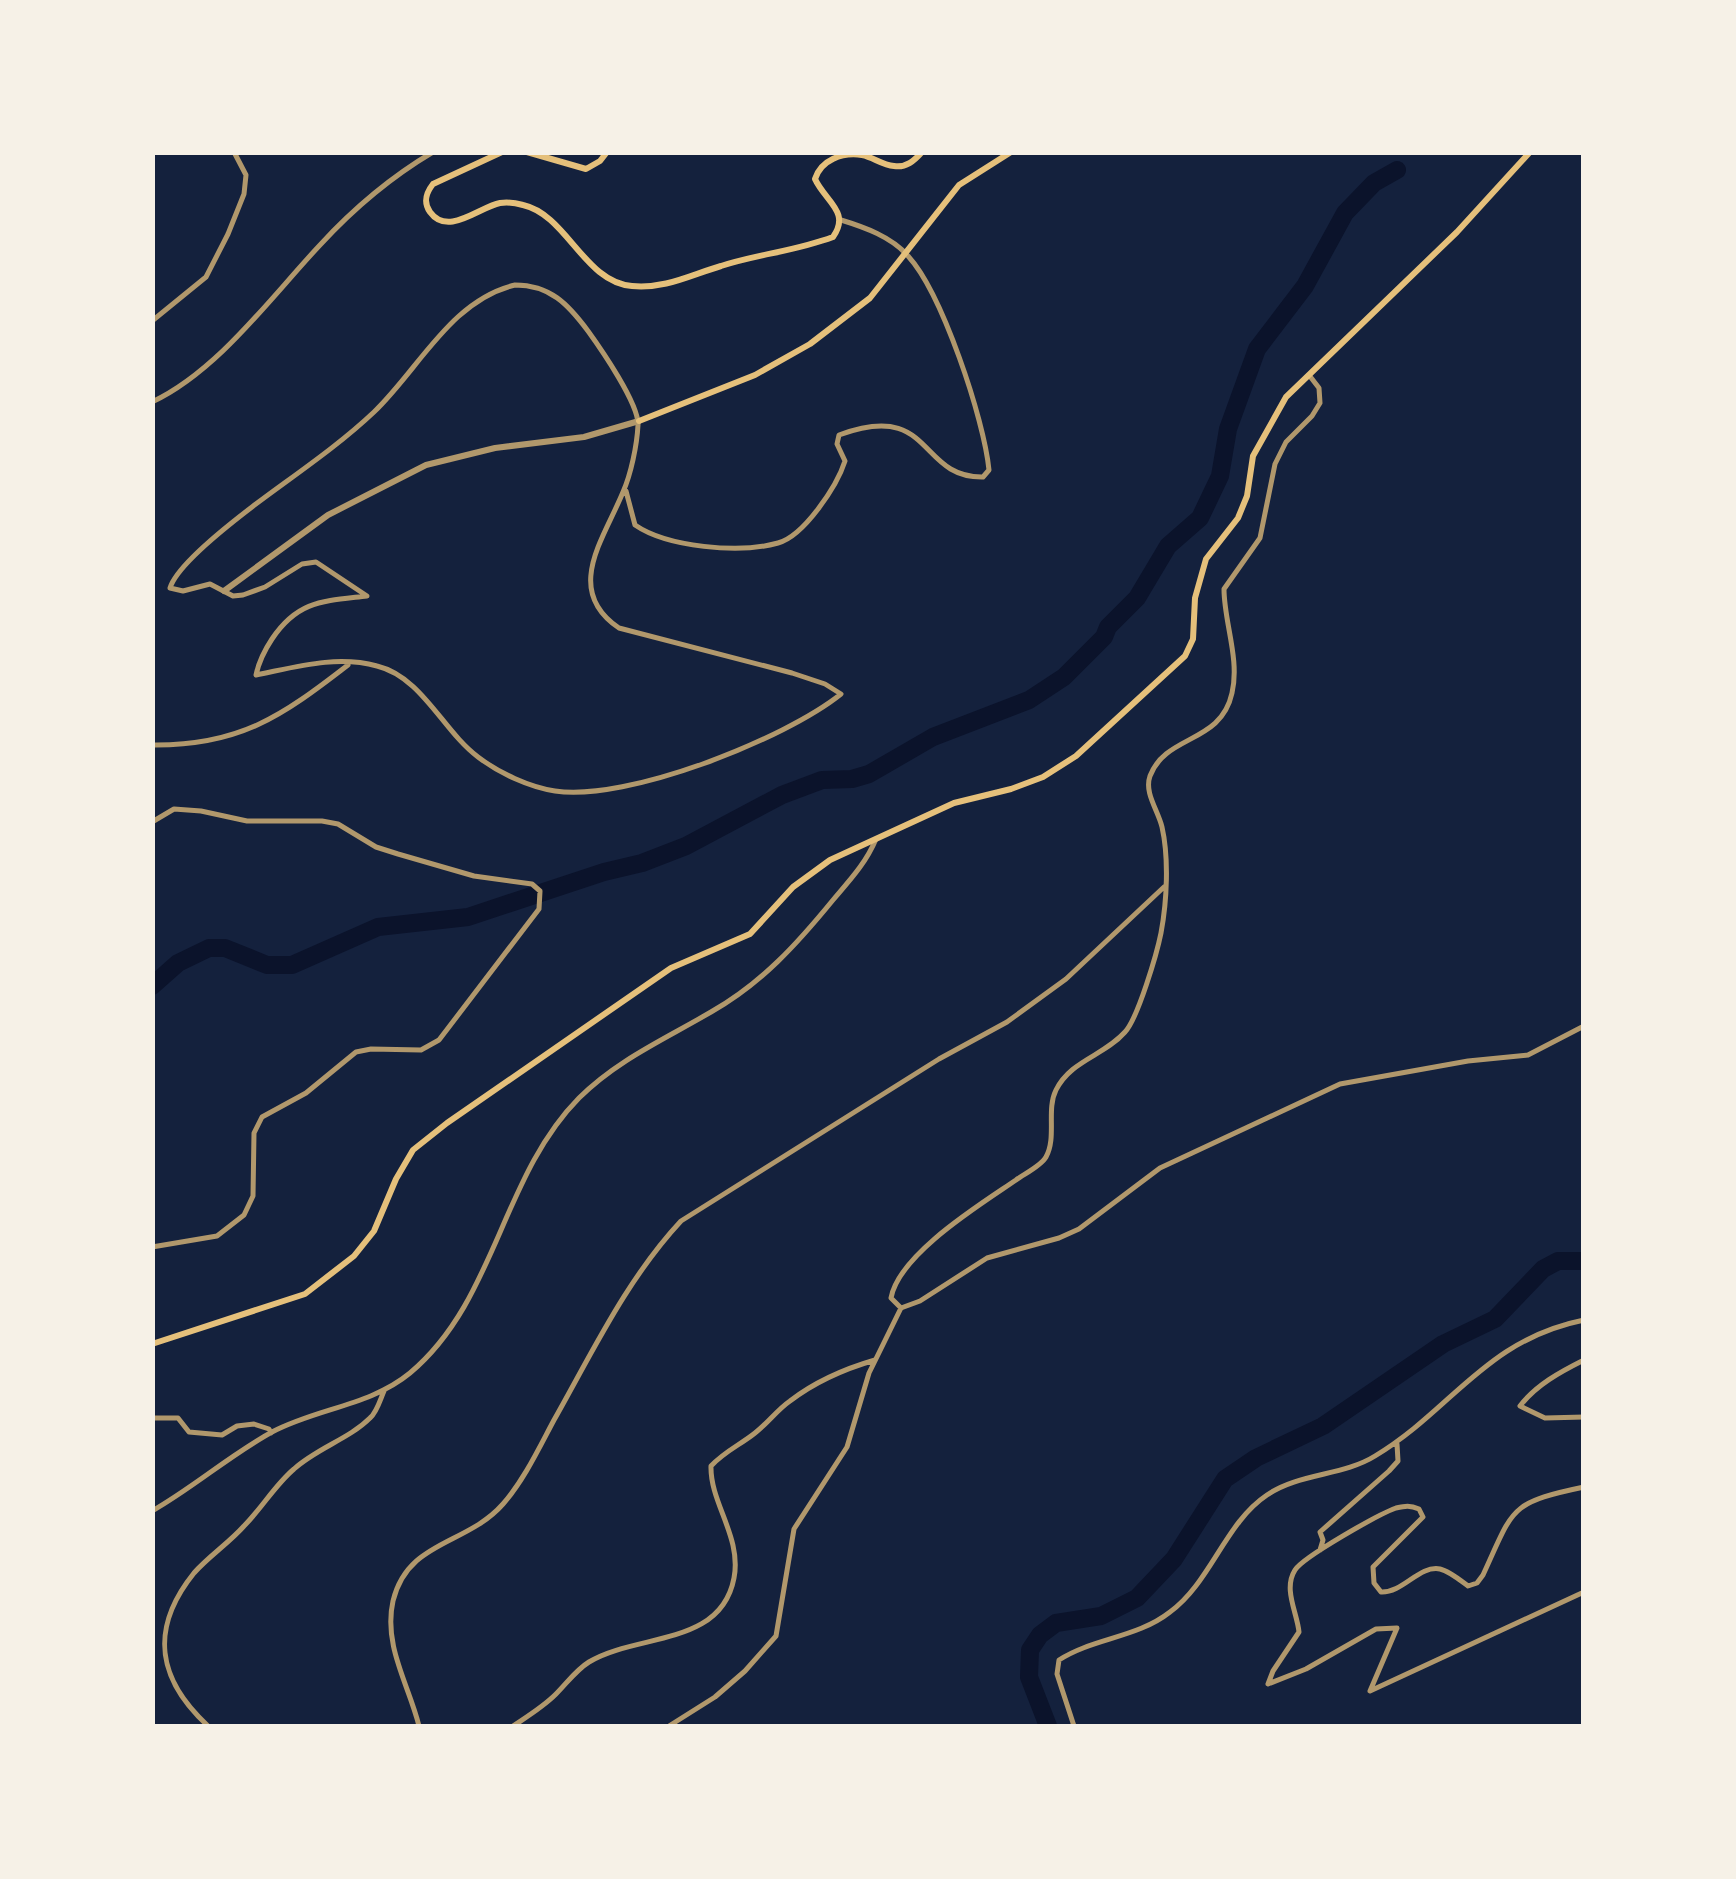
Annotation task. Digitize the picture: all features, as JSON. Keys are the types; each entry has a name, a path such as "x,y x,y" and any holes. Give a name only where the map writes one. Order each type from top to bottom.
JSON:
{"main road":[{"path":"502,152 433,184 426,194 426,206 433,216 444,222 459,220 498,203 535,208 606,277 619,284 672,284 722,265 833,237 841,220 815,179 818,169 847,155 896,167 908,165 922,152"},
{"path":"526,152 586,169 607,152"},
{"path":"639,421 754,375 810,344 870,298 959,185 1011,152"},
{"path":"152,1344 304,1294 354,1256 374,1231 413,1150 671,968 750,934 793,887 830,860 954,802 1043,777 1076,756 1185,656 1193,639 1195,598 1206,560 1238,518 1247,496 1254,456 1286,397 1457,232 1530,152"}],"street":[{"path":"152,321 206,277 228,234 244,194 246,175 234,152"},
{"path":"152,402 177,388 249,325 322,242 369,198 433,152"},
{"path":"1381,152 1395,152"},
{"path":"626,488 629,514 635,525 649,535 709,548 734,548 780,543 806,521 828,496 841,472 845,461 837,444 840,435 862,427 898,426 966,477 983,477 989,470 987,449 966,376 923,275 906,253 863,226 841,220"},
{"path":"532,285 552,292 575,313 616,369 639,421 626,488 595,554 592,572 593,603 606,619 619,628 792,673 841,694 820,712 774,734 664,776 617,788 556,791 509,775 480,759 459,742 412,685 377,666 330,660 256,675 265,649 282,624 301,608 367,596 316,562 302,564 243,595 233,596 210,584 184,591 170,588 181,571 243,514 376,409 463,312 495,290 532,285"},
{"path":"902,1308 891,1298 899,1276 976,1208 1045,1159 1053,1095 1060,1083 1071,1069 1127,1031 1161,932 1163,828 1148,790 1149,778 1162,757 1226,715 1234,690 1224,588 1260,538 1274,464 1286,442 1320,402 1319,388 1309,374"},
{"path":"224,591 328,515 426,465 495,448 584,437 639,421"},
{"path":"152,745 204,741 244,732 290,709 349,664"},
{"path":"152,822 174,809 201,810 247,821 322,820 338,824 376,847 474,876 532,884 540,891 539,909 440,1040 421,1050 371,1048 356,1052 306,1092 262,1118 254,1133 253,1196 244,1215 218,1236 152,1247"},
{"path":"152,1511 271,1432 384,1391 412,1372 465,1310 522,1179 556,1125 580,1097 624,1060 714,1010 788,955 867,859 876,839"},
{"path":"419,1726 392,1642 392,1604 400,1580 429,1549 471,1532 505,1501 624,1295 656,1248 681,1220 940,1059 1007,1022 1066,980 1164,887"},
{"path":"669,1726 715,1697 746,1671 776,1636 794,1529 846,1447 875,1360 902,1308 920,1302 987,1258 1079,1229 1160,1168 1340,1084 1468,1061 1528,1055 1584,1026"},
{"path":"1074,1726 1058,1674 1059,1660 1169,1614 1198,1584 1242,1521 1267,1495 1361,1463 1397,1442 1501,1354 1533,1336 1584,1320"},
{"path":"513,1726 542,1707 585,1664 602,1655 687,1632 723,1605 734,1577 736,1551 711,1466 726,1450 760,1430 787,1402 809,1387 841,1370 875,1360"},
{"path":"1584,1360 1528,1394 1520,1406 1546,1418 1584,1417"},
{"path":"208,1726 195,1715 171,1679 162,1656 166,1622 194,1573 242,1529 293,1469 372,1416 384,1391"},
{"path":"152,1418 178,1418 190,1432 206,1435 222,1435 237,1426 254,1424 271,1432"},
{"path":"1320,1550 1320,1532 1330,1520 1398,1460 1397,1442"},
{"path":"1584,1487 1530,1500 1518,1507 1510,1516 1484,1575 1468,1586 1442,1569 1429,1569 1391,1592 1381,1592 1374,1584 1373,1567 1423,1517 1419,1508 1410,1505 1376,1516 1320,1550 1295,1568 1290,1587 1299,1632 1272,1671 1268,1684 1306,1669 1376,1629 1396,1628 1370,1691 1584,1592"}],"waterway":[{"path":"152,986 178,963 209,948 225,948 267,965 292,965 378,927 468,917 642,863 686,846 782,795 822,780 869,774 933,737 1029,700 1064,677 1104,637 1108,627 1137,598 1168,546 1200,518 1220,476 1228,429 1257,349 1305,286 1345,213 1374,183 1397,170"},
{"path":"1048,1726 1029,1677 1030,1650 1040,1635 1056,1623 1101,1616 1137,1598 1174,1559 1225,1479 1256,1458 1323,1426 1443,1344 1495,1319 1543,1269 1558,1261 1584,1261"}]}
